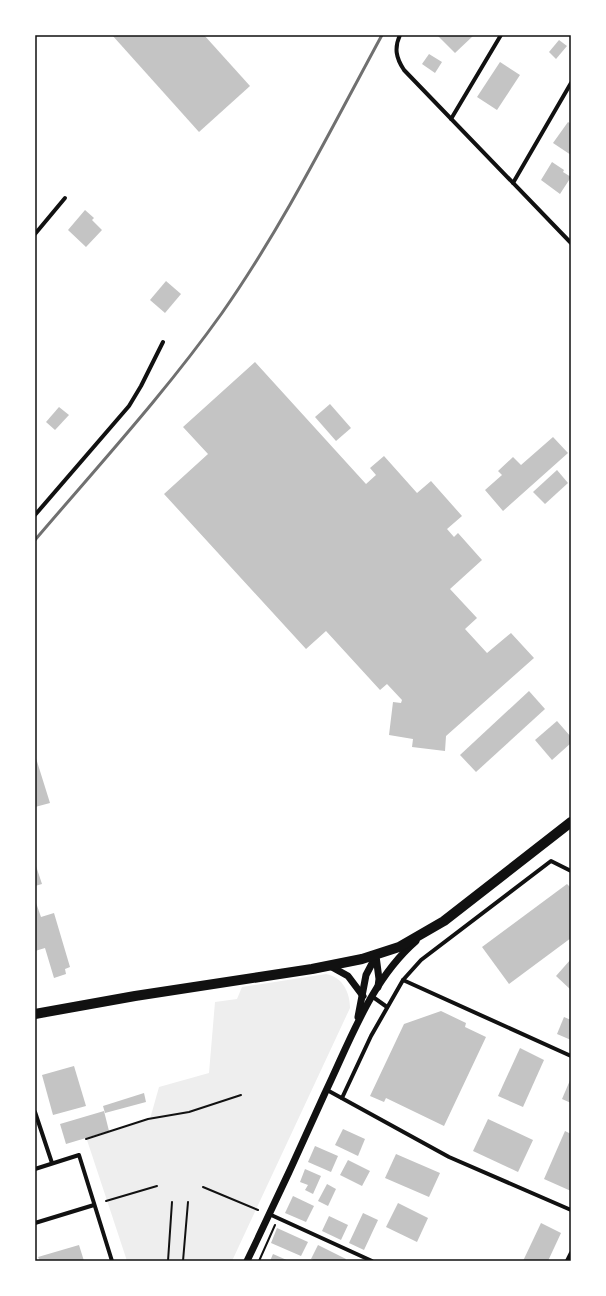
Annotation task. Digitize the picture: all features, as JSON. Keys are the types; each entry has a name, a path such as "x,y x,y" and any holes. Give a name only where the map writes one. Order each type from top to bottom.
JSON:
{"main road":[{"path":"35,1014 135,996 330,966 376,956 399,947 423,934 488,888 571,822"}],"street":[{"path":"400,35 396,54 404,70 571,243"},
{"path":"451,119 501,35"},
{"path":"513,183 571,83"},
{"path":"35,234 65,198"},
{"path":"35,515 129,406 141,386 163,342"},
{"path":"342,1098 371,1036 387,1007 403,980 421,960 551,861 571,871"},
{"path":"247,1261 356,1025 404,951 423,934"},
{"path":"376,956 379,979 377,991"},
{"path":"356,1025 366,975 376,956"},
{"path":"330,966 348,976 363,996"},
{"path":"403,980 571,1056"},
{"path":"373,997 387,1007"},
{"path":"327,1090 448,1157 571,1210"},
{"path":"35,1112 52,1163"},
{"path":"35,1169 79,1155 112,1261"},
{"path":"35,1223 94,1205"},
{"path":"269,1214 372,1261"},
{"path":"567,1261 571,1252"}],"path":[{"path":"86,1140 148,1119 189,1112 241,1095"},
{"path":"106,1202 157,1186"},
{"path":"203,1187 258,1210"},
{"path":"168,1261 172,1202"},
{"path":"183,1261 188,1202"},
{"path":"259,1261 275,1226"}],"shaded area":[{"path":"326,974 337,978 344,986 349,997 350,1008 232,1261 127,1261 87,1140 150,1119 159,1087 209,1073 215,1002 237,999 242,987"}],"building":[{"path":"112,35 204,35 250,86 199,132"},
{"path":"474,35 455,53 438,36"},
{"path":"559,40 567,46 556,59 549,52"},
{"path":"429,54 442,62 435,73 422,64"},
{"path":"500,62 520,75 497,110 477,97"},
{"path":"568,122 571,124 571,155 553,143"},
{"path":"552,162 571,177 560,194 541,180"},
{"path":"85,210 94,218 92,220 102,230 86,247 68,230"},
{"path":"166,281 181,294 165,313 150,300"},
{"path":"255,362 366,484 376,475 370,468 384,456 417,493 431,481 462,516 447,529 454,537 458,533 482,560 450,589 477,618 465,629 487,653 511,633 534,658 446,736 445,751 412,747 413,739 389,735 393,702 401,703 402,700 387,684 380,690 326,631 306,649 164,494 208,454 183,427"},
{"path":"330,404 351,428 336,441 315,417"},
{"path":"59,407 69,415 55,430 46,422"},
{"path":"553,437 568,453 503,511 485,490 502,475 498,471 513,457 521,465"},
{"path":"557,470 568,483 545,504 533,492"},
{"path":"529,691 545,709 476,772 460,755"},
{"path":"557,721 571,737 571,743 552,760 535,740"},
{"path":"35,755 50,803 35,807"},
{"path":"35,863 42,884 35,886"},
{"path":"567,884 571,888 571,938 509,984 482,947"},
{"path":"35,900 41,917 54,913 70,967 65,969 66,974 54,978 45,948 35,951"},
{"path":"571,959 571,990 556,976"},
{"path":"441,1011 466,1023 465,1027 486,1037 444,1126 386,1098 384,1102 370,1096 404,1024"},
{"path":"564,1017 571,1020 571,1040 557,1034"},
{"path":"520,1048 544,1060 523,1107 498,1096"},
{"path":"74,1066 86,1106 53,1115 42,1075"},
{"path":"571,1078 571,1103 562,1099"},
{"path":"144,1093 146,1102 105,1113 103,1106"},
{"path":"104,1111 109,1131 66,1144 60,1124"},
{"path":"488,1119 533,1140 518,1172 473,1151"},
{"path":"343,1129 365,1139 358,1156 335,1145"},
{"path":"565,1131 571,1134 571,1191 544,1179"},
{"path":"315,1146 338,1156 331,1172 308,1162"},
{"path":"396,1154 440,1173 429,1197 385,1178"},
{"path":"348,1160 370,1171 362,1186 340,1175"},
{"path":"305,1169 321,1176 313,1194 305,1190 308,1185 300,1182"},
{"path":"327,1184 336,1189 328,1206 318,1201"},
{"path":"293,1196 314,1206 306,1222 285,1213"},
{"path":"398,1203 428,1218 417,1242 386,1227"},
{"path":"363,1213 378,1220 364,1250 349,1243"},
{"path":"329,1216 348,1225 341,1240 322,1231"},
{"path":"541,1223 561,1233 548,1261 523,1261"},
{"path":"277,1228 308,1242 301,1256 271,1243"},
{"path":"79,1245 84,1261 40,1261 38,1257"},
{"path":"318,1245 346,1259 345,1261 316,1261 311,1259"},
{"path":"273,1254 289,1261 270,1261"}],"railway":[{"path":"35,540 178,372 222,313 266,246 286,212 382,35"}]}
